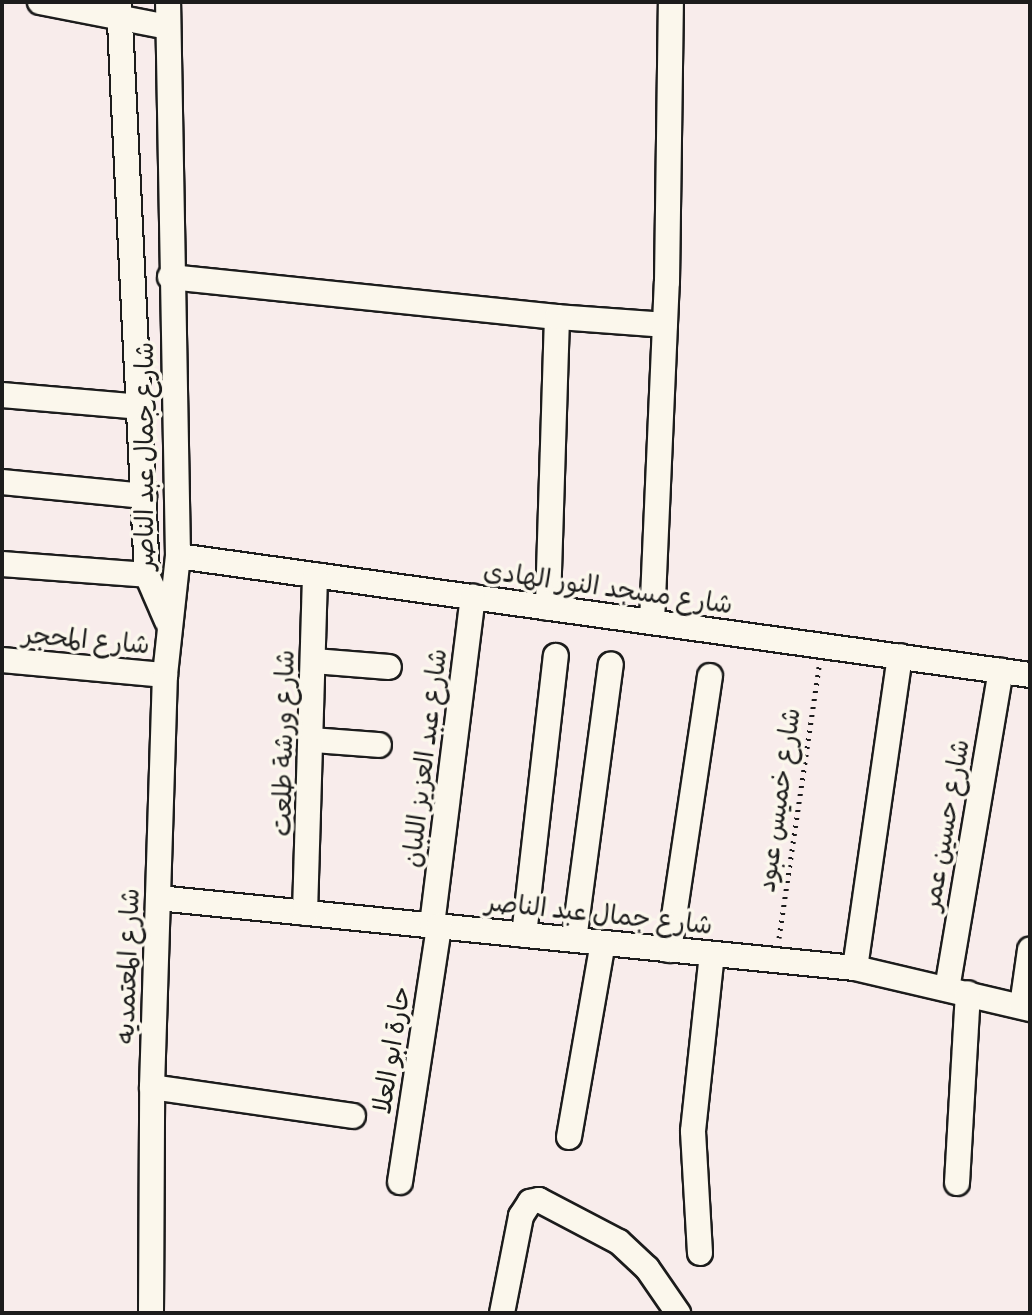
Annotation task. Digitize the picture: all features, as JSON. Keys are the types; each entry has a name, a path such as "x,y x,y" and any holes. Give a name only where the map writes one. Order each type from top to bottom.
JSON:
{"street":[{"path":"40,2 119,12 168,27"},
{"name":"شارع جمال عبد الناصر","path":"167,621 178,556 170,277 168,2"},
{"path":"652,622 665,325 671,2"},
{"name":"شارع جمال عبد الناصر","path":"119,12 147,575 167,621"},
{"path":"170,277 557,317 665,325"},
{"path":"548,608 557,317"},
{"path":"2,395 141,407"},
{"path":"2,482 144,496"},
{"name":"شارع مسجد النور الهادى","path":"178,556 1030,675"},
{"path":"2,564 147,575"},
{"name":"شارع ورشة طلعت","path":"305,913 313,740 315,575"},
{"name":"شارع عبد العزيز اللبان","path":"436,926 473,597"},
{"name":"شارع المعتمديه","path":"151,1313 152,1087 167,621"},
{"path":"524,935 556,656"},
{"path":"855,968 900,656"},
{"name":"شارع المحجر","path":"2,660 165,675"},
{"path":"314,661 389,667"},
{"path":"574,940 611,664"},
{"name":"شارع حسين عمر","path":"957,1183 957,991 1001,671"},
{"path":"669,950 710,676"},
{"path":"313,740 379,745"},
{"name":"شارع جمال عبد الناصر","path":"158,898 855,968 1026,1008"},
{"name":"حارة ابو العلا","path":"400,1182 436,926"},
{"path":"569,1137 603,943"},
{"path":"1026,1008 1030,950"},
{"path":"700,1253 693,1131 712,954"},
{"path":"152,1087 353,1116"},
{"path":"502,1313 521,1216 530,1202 539,1200 619,1242 647,1268 678,1313"}],"path":[{"name":"شارع خميس عبود","path":"775,960 822,646"}]}
